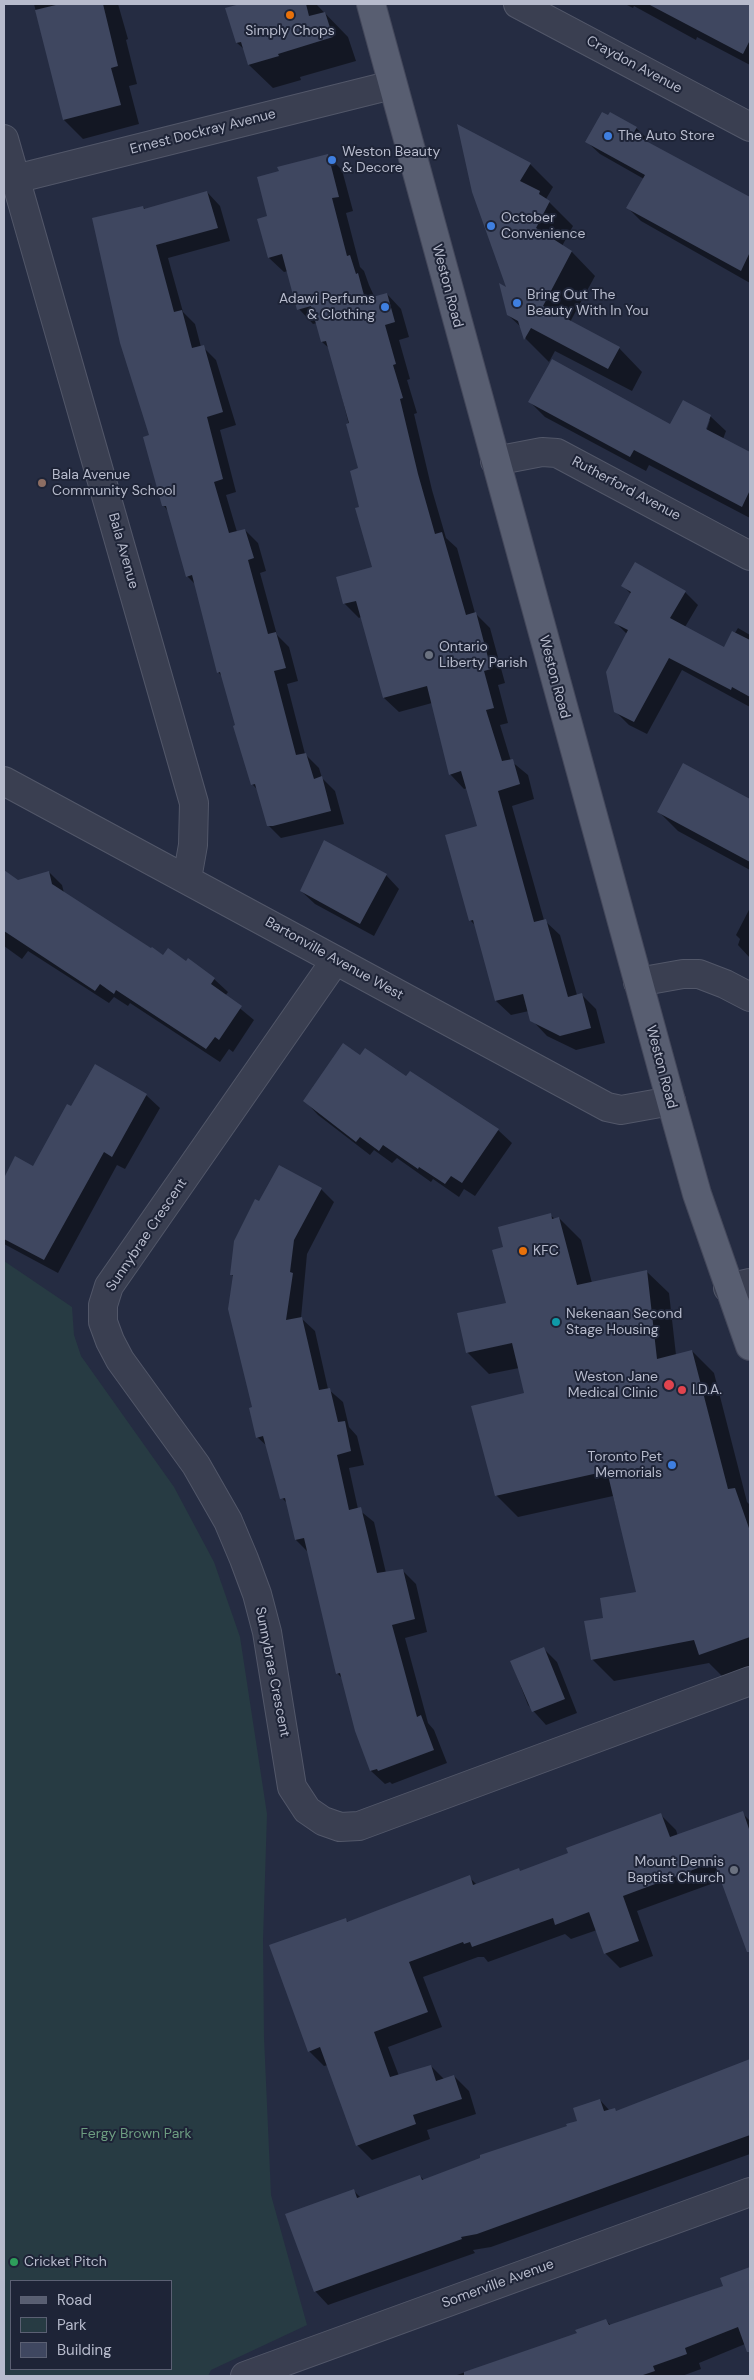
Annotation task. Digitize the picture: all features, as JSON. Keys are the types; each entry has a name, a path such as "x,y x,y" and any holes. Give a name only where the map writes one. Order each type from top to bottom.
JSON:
{"main road":[{"name":"Weston Road","path":"371,4 671,1102 697,1194 739,1285 750,1346"}],"street":[{"name":"Craydon Avenue","path":"518,4 750,126"},
{"name":"Ernest Dockray Avenue","path":"15,179 392,85"},
{"name":"Bala Avenue","path":"4,139 194,803 194,845 187,879"},
{"name":"Rutherford Avenue","path":"495,461 542,452 557,453 750,556"},
{"name":"Bartonville Avenue West","path":"4,782 607,1107 621,1110 671,1102"},
{"name":"Sunnybrae Crescent","path":"335,961 110,1286 102,1305 103,1322 120,1360 196,1466 228,1520 244,1559 257,1594 267,1632 292,1787 307,1810 322,1821 340,1827 358,1826 750,1681"},
{"path":"638,982 683,974 699,974 725,984 750,997"},
{"name":"Somerville Avenue","path":"245,2376 750,2192"}],"green space":[{"name":"Fergy Brown Park","path":"4,1261 72,1307 74,1335 81,1356 174,1487 214,1562 240,1637 267,1814 263,1940 264,2037 271,2195 307,2325 211,2370 208,2376 4,2376"}],"building":[{"path":"60,4 103,4 118,66 111,68 121,105 63,120 35,10"},
{"path":"240,4 306,4 309,16 325,12 333,37 248,65 241,42 236,43 225,8"},
{"path":"648,4 750,4 750,40 743,54"},
{"path":"602,112 608,115 610,112 637,127 633,134 750,197 750,252 741,271 626,208 645,175 585,142"},
{"path":"457,124 531,163 520,181 540,191 539,194 550,201 536,228 572,251 543,306 620,347 608,369 531,328 524,340 518,321 507,315 499,283 506,287 472,192"},
{"path":"328,154 339,197 332,198 347,256 350,255 356,274 358,273 365,299 387,293 395,322 385,325 396,364 393,365 403,398 400,399 435,534 442,532 466,615 476,612 491,669 484,671 494,708 486,710 502,761 513,759 520,784 498,791 534,922 546,919 568,997 582,993 591,1028 560,1036 530,1021 523,994 495,1001 473,920 469,921 445,835 477,826 461,771 449,775 427,686 383,698 356,601 343,604 336,577 372,567 355,508 359,507 350,471 358,468 346,424 349,423 326,341 321,342 311,306 297,310 282,254 268,258 257,219 267,216 257,177 279,171 277,167"},
{"path":"207,191 218,228 156,245 174,312 182,310 192,348 204,345 223,412 207,417 223,479 214,482 229,533 245,529 254,558 248,560 268,634 276,632 286,668 274,671 296,755 306,753 314,779 322,776 331,811 273,826 267,826 255,784 251,785 233,726 235,725 220,672 217,673 192,575 186,577 166,506 162,506 143,437 149,435 120,343 92,218 143,206 144,209"},
{"path":"552,359 670,424 683,400 711,415 706,429 750,452 750,490 742,507 634,450 630,457 528,402"},
{"path":"635,562 686,591 670,618 724,647 732,631 750,640 750,697 732,687 731,690 669,658 634,722 614,712 606,672 628,630 614,623 631,592 621,586"},
{"path":"683,763 750,799 750,862 657,812"},
{"path":"324,840 387,874 360,924 300,891"},
{"path":"4,870 18,880 49,871 52,884 163,955 168,948 186,961 188,958 215,978 211,984 242,1006 219,1040 215,1037 206,1049 116,990 114,994 100,984 95,991 4,931"},
{"path":"343,1043 360,1055 365,1048 406,1076 410,1071 499,1129 462,1183 451,1176 445,1184 419,1167 418,1169 383,1145 379,1151 360,1137 356,1142 303,1101"},
{"path":"95,1064 147,1094 112,1157 104,1152 44,1260 4,1239 4,1178 15,1156 33,1166 67,1104 71,1106"},
{"path":"279,1165 322,1188 294,1240 290,1272 293,1273 286,1320 302,1317 319,1390 330,1388 338,1422 345,1421 351,1451 337,1455 349,1510 361,1507 377,1573 403,1569 415,1619 392,1625 417,1717 421,1715 434,1750 378,1771 377,1769 370,1771 355,1731 340,1673 336,1674 304,1538 295,1540 285,1498 280,1499 263,1436 256,1438 249,1408 252,1407 228,1309 233,1275 230,1275 234,1241 255,1199 259,1201"},
{"path":"551,1213 552,1219 559,1217 577,1285 647,1270 657,1359 692,1350 728,1489 735,1488 750,1531 750,1637 699,1655 694,1640 591,1660 584,1621 603,1618 600,1598 636,1592 607,1471 495,1496 471,1406 524,1393 512,1343 466,1353 457,1313 506,1303 492,1250 503,1247 498,1227"},
{"path":"544,1647 565,1699 532,1712 510,1661"},
{"path":"743,1811 750,1832 750,1952 747,1952 714,1862 623,1896 639,1941 604,1954 589,1912 555,1925 553,1918 472,1947 470,1942 464,1944 463,1942 409,1962 428,2012 374,2032 390,2077 431,2065 436,2081 454,2075 462,2099 413,2115 416,2124 356,2146 320,2047 308,2052 269,1945 346,1918 347,1922 470,1875 473,1885 519,1868 520,1871 568,1853 566,1848 661,1813 670,1837"},
{"path":"750,2059 750,2135 477,2234 461,2237 462,2239 314,2292 285,2214 354,2189 357,2198 420,2175 422,2180 480,2158 480,2155 567,2126 566,2124 577,2121 573,2108 600,2099 604,2111 615,2108 616,2111"},
{"path":"750,2267 750,2352 747,2352 738,2327 685,2348 687,2354 653,2366 655,2371 640,2376 464,2376 464,2372 577,2333 575,2330 606,2319 609,2325 723,2286 720,2278"}],"place":[{"name":"Simply Chops","path":"290,15"},
{"name":"The Auto Store","path":"608,136"},
{"name":"Weston Beauty & Decore","path":"332,160"},
{"name":"October Convenience","path":"491,226"},
{"name":"Bring Out The Beauty With In You","path":"517,303"},
{"name":"Adawi Perfums & Clothing","path":"385,307"},
{"name":"Bala Avenue Community School","path":"42,483"},
{"name":"Ontario Liberty Parish","path":"429,655"},
{"name":"KFC","path":"523,1251"},
{"name":"Nekenaan Second Stage Housing","path":"556,1322"},
{"name":"Weston Jane Medical Clinic","path":"669,1385"},
{"name":"I.D.A.","path":"682,1390"},
{"name":"Toronto Pet Memorials","path":"672,1465"},
{"name":"Mount Dennis Baptist Church","path":"734,1870"},
{"name":"Cricket Pitch","path":"14,2262"}]}
